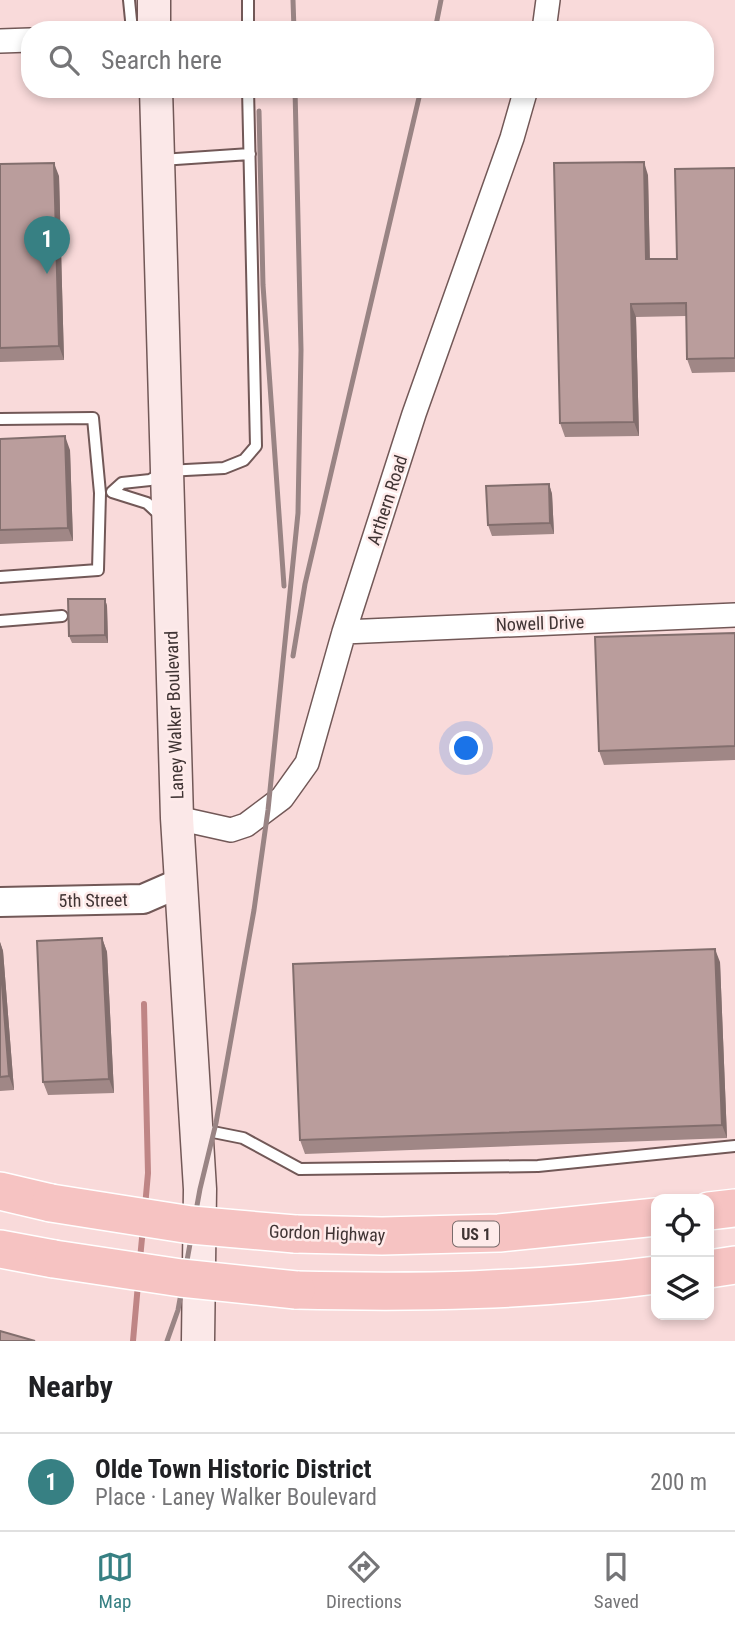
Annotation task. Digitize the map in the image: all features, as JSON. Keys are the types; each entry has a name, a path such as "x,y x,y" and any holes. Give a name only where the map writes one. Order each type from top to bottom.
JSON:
{"highway":[{"name":"Gordon Highway","path":"0,1191 51,1203 191,1225 295,1234 382,1236 499,1233 651,1218"},
{"path":"714,1210 735,1208"},
{"path":"0,1249 181,1278 296,1290 475,1291 592,1283 651,1276"},
{"path":"714,1268 735,1265"}],"main road":[{"path":"154,0 154,21"},
{"name":"Laney Walker Boulevard","path":"156,98 177,818 200,1189 198,1341"}],"street":[{"path":"545,21 548,0"},
{"path":"0,41 21,40"},
{"name":"Arthern Road","path":"177,818 231,830 246,825 282,798 307,763 344,632 414,414 512,138 523,98"},
{"name":"Nowell Drive","path":"344,632 735,615"},
{"name":"5th Street","path":"0,902 142,899 182,882"}],"lane":[{"path":"129,0 131,21"},
{"path":"248,0 248,21"},
{"path":"106,492 122,483 150,480 167,471 224,468 244,460 256,446 248,98"},
{"path":"158,160 250,154"},
{"path":"0,419 93,418 106,492 98,570 0,577"},
{"path":"106,492 147,503 169,523"},
{"path":"0,621 62,616"},
{"path":"196,1129 243,1138 300,1169 538,1166 735,1146"}],"building":[{"path":"644,162 646,259 677,259 675,169 735,168 735,358 687,359 686,303 631,304 634,422 560,423 554,163"},
{"path":"54,163 59,346 0,348 0,164"},
{"path":"65,436 68,528 0,530 0,439"},
{"path":"549,484 550,523 488,525 486,486"},
{"path":"68,599 105,599 105,635 69,636"},
{"path":"735,633 735,746 599,751 595,637"},
{"path":"102,938 109,1079 43,1082 37,941"},
{"path":"715,949 722,1125 300,1140 293,964"},
{"path":"0,958 9,1076 0,1077"},
{"path":"0,1331 35,1341 0,1341"}],"waterway":[{"path":"144,1004 148,1173 145,1207"},
{"path":"140,1259 143,1228"},
{"path":"133,1341 138,1284"}],"railway":[{"path":"293,0 294,21"},
{"path":"437,21 441,0"},
{"path":"167,1341 178,1310 200,1189 216,1123 254,910 268,810 298,513 301,350 295,98"},
{"path":"293,656 305,584 419,98"},
{"path":"259,111 263,285 284,586"}],"place":[{"name":"Olde Town Historic District","path":"47,274"}]}
